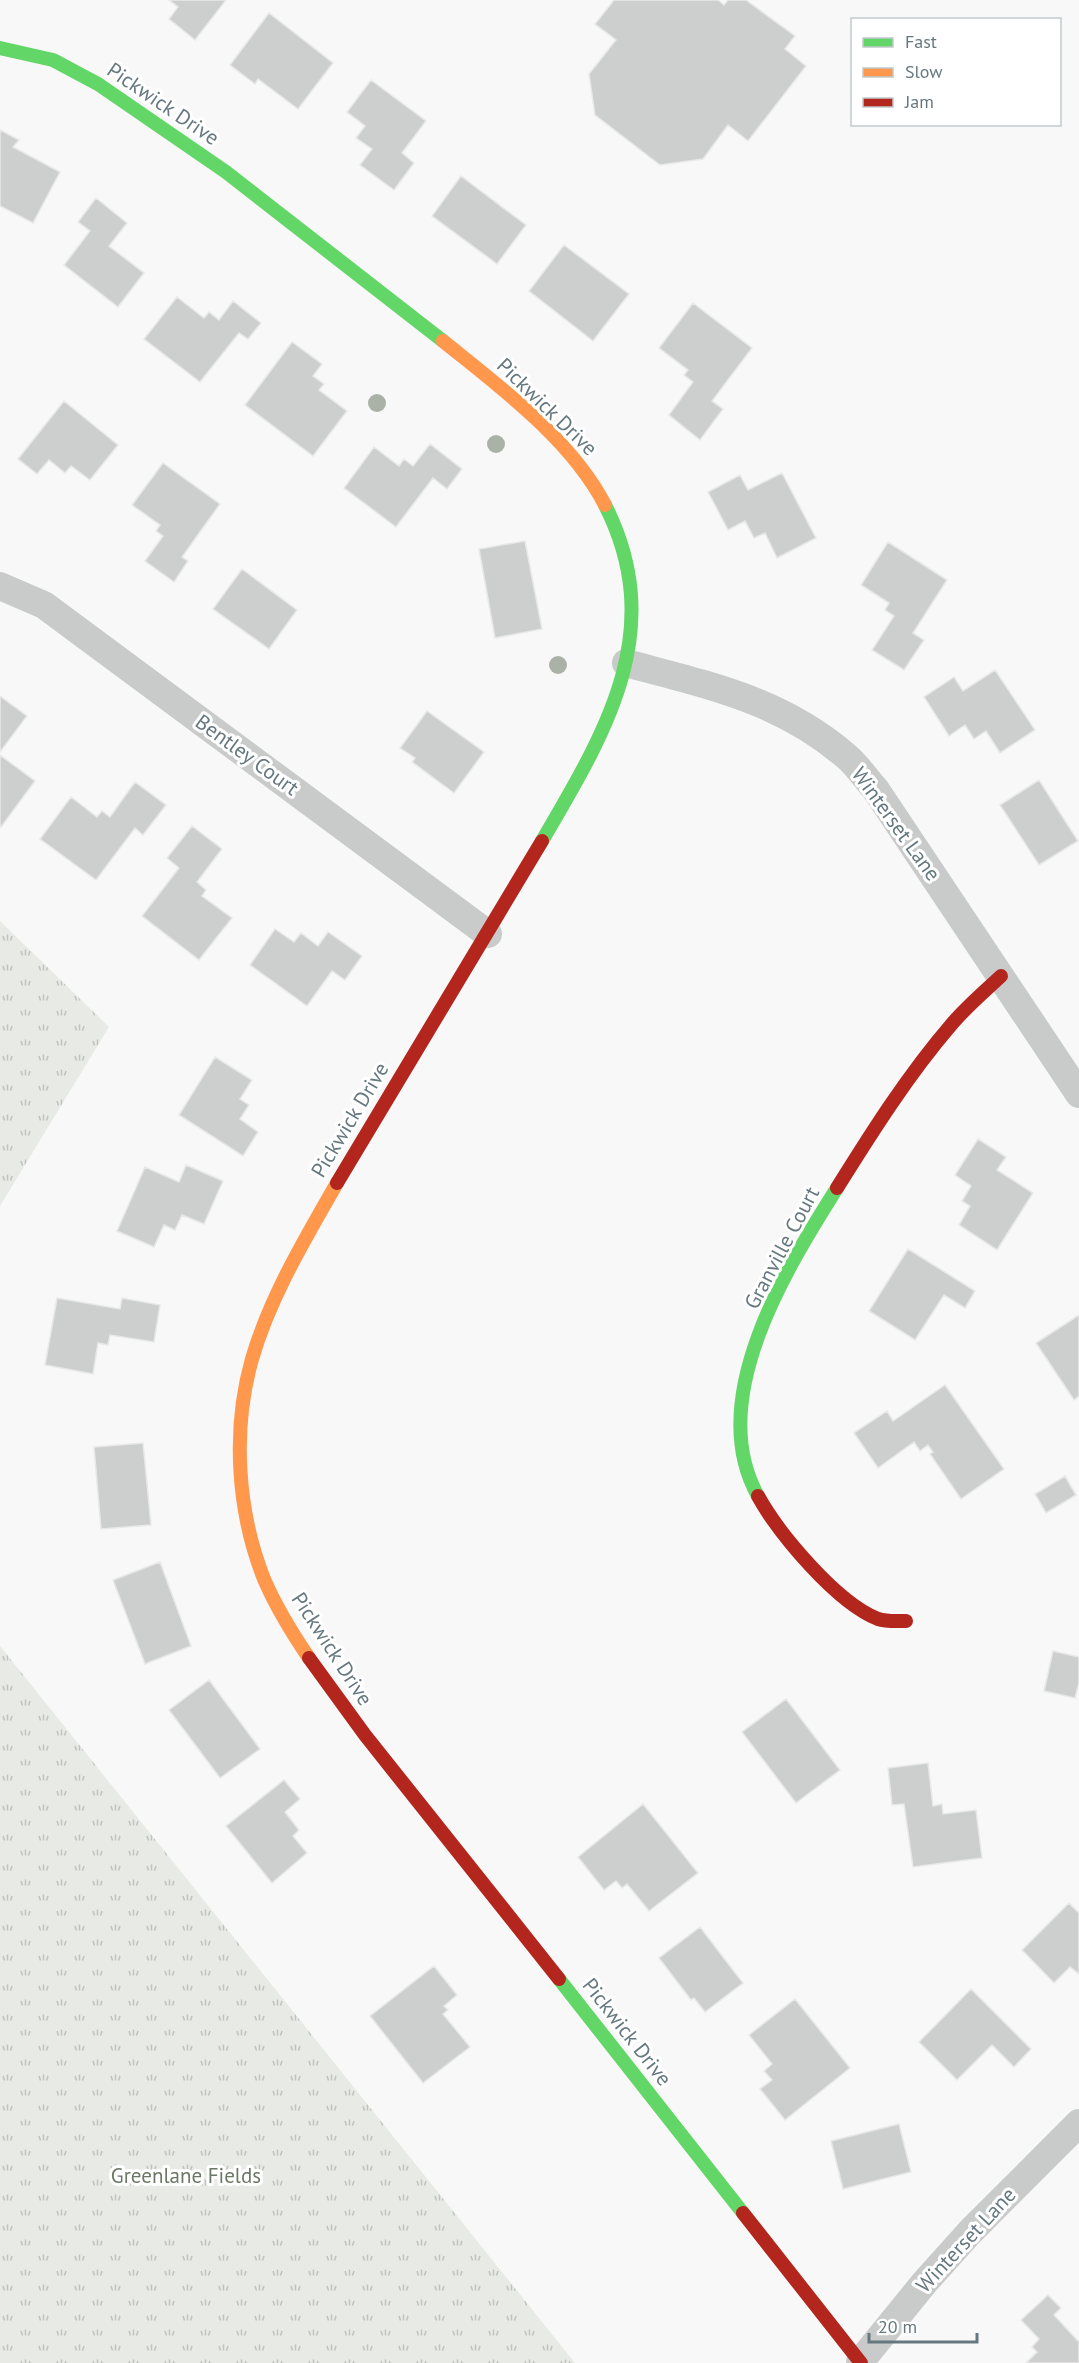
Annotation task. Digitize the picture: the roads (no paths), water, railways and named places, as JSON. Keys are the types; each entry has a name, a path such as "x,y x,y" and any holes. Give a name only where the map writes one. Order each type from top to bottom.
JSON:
{"street":[{"name":"Pickwick Drive","path":"0,48 41,56 82,75 232,176 477,369 555,438 588,476 612,519 627,562 632,603 630,644 621,685 605,726 585,767 488,934 393,1087 328,1198 280,1288 259,1339 245,1391 239,1443 243,1494 253,1543 269,1590 293,1634 353,1720 539,1951 577,2003 860,2362"},
{"name":"Bentley Court","path":"0,586 44,605 488,934"},
{"name":"Winterset Lane","path":"626,663 749,697 782,712 816,732 848,757 876,790 1079,1094"},
{"name":"Granville Court","path":"906,1622 879,1620 851,1600 823,1576 773,1521 754,1488 742,1453 741,1413 747,1373 760,1333 797,1254 860,1150 911,1074 954,1022 1000,976"},
{"name":"Winterset Lane","path":"860,2362 948,2257 1079,2123"}],"park label":[{"name":"Greenlane Fields","path":"186,2176"}]}
